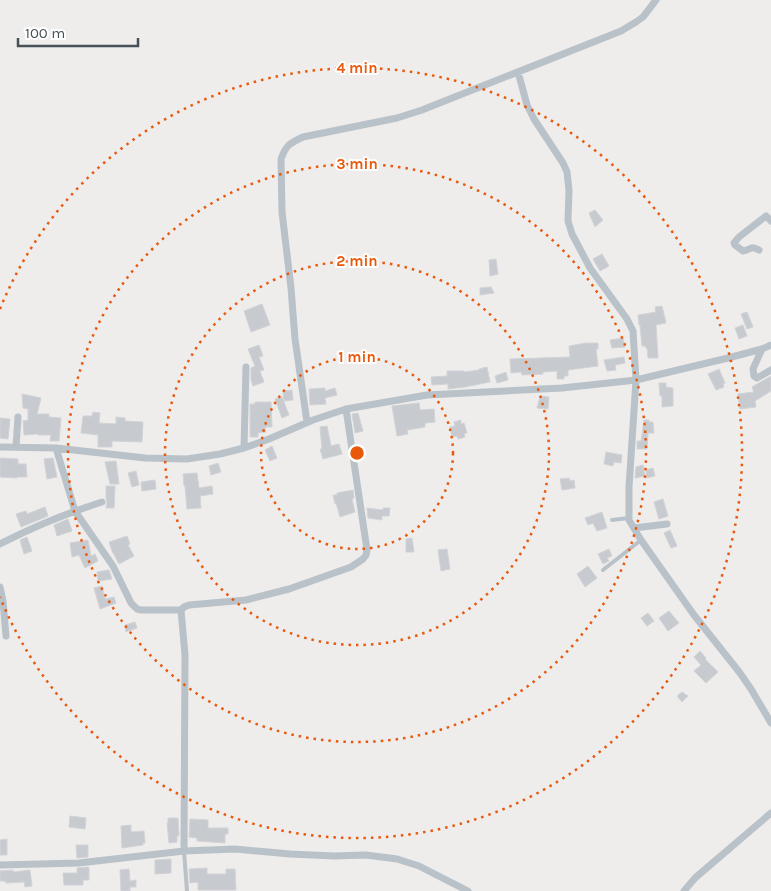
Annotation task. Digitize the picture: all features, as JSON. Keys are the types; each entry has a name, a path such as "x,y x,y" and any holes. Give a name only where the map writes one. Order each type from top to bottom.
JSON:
{"street":[{"path":"307,422 295,339 282,212 281,159 284,150 290,143 303,137 397,118 422,110 622,31 643,16 656,0"},
{"path":"518,72 527,104 534,119 567,172 569,190 568,221 572,234 590,268 628,319 634,339 636,380 629,487 629,518 641,540 694,616 746,681 771,723"},
{"path":"759,250 754,247 743,251 734,243 739,237 769,216"},
{"path":"0,447 56,448 145,458 187,459 244,448 307,422 346,409 427,395 562,388 636,380 762,349 771,345"},
{"path":"762,349 753,369 754,376 757,378 771,370"},
{"path":"244,448 246,367"},
{"path":"56,448 75,511 113,566 134,607 141,610 181,610 189,605 246,600 289,589 351,567 365,557 367,550 346,409"},
{"path":"16,447 18,417"},
{"path":"0,544 37,526 102,502"},
{"path":"634,528 667,524"},
{"path":"0,587 6,636"},
{"path":"181,610 185,655 184,851"},
{"path":"684,891 695,878 771,813"},
{"path":"0,865 79,863 184,851 235,849 290,854 366,855 398,859 419,866 468,891"}],"lane":[{"path":"612,520 629,518"},
{"path":"603,570 641,540"},
{"path":"184,851 187,891"}],"building":[{"path":"595,210 603,220 595,227 589,213"},
{"path":"602,254 609,266 600,271 593,259"},
{"path":"496,259 498,274 490,276 489,260"},
{"path":"491,287 494,293 480,295 480,288"},
{"path":"262,304 270,325 251,332 244,311"},
{"path":"662,306 666,323 656,325 658,358 648,358 647,348 642,346 638,315 656,312 655,307"},
{"path":"747,312 753,327 747,329 741,314"},
{"path":"743,325 747,336 739,339 735,328"},
{"path":"623,338 625,347 612,348 610,340"},
{"path":"598,343 598,349 596,349 598,366 568,370 568,376 564,376 564,379 557,379 557,371 522,375 521,372 511,373 510,359 570,357 569,346"},
{"path":"259,345 263,356 259,357 264,370 260,371 264,382 253,386 251,368 255,366 248,349"},
{"path":"624,357 625,363 615,365 616,370 607,371 604,360"},
{"path":"487,367 490,382 448,389 448,384 432,385 431,377 447,376 447,371 464,372"},
{"path":"719,369 725,383 723,384 724,387 716,390 708,374"},
{"path":"506,372 508,380 497,383 495,376"},
{"path":"771,376 771,391 755,401 756,407 740,409 738,394 754,392 752,387"},
{"path":"659,383 666,383 666,387 673,388 673,406 662,407"},
{"path":"325,388 325,391 335,388 337,395 325,398 326,404 310,405 309,389"},
{"path":"292,390 293,400 284,401 283,391"},
{"path":"22,394 41,398 37,414 49,414 49,417 61,418 59,441 50,441 51,435 24,435 23,421 28,420 28,409 23,408"},
{"path":"540,396 549,397 548,409 537,408"},
{"path":"282,397 289,415 282,418 275,399"},
{"path":"255,402 271,402 272,427 265,427 266,432 258,433 258,437 250,437 250,404 255,404"},
{"path":"419,403 420,410 434,409 435,422 425,423 425,427 407,430 408,434 397,436 392,406"},
{"path":"93,412 100,413 99,423 116,424 116,417 125,418 125,421 143,422 142,442 112,441 112,447 98,447 98,435 81,433 83,416 92,416"},
{"path":"358,413 363,431 355,433 352,414"},
{"path":"0,418 10,419 8,439 0,438"},
{"path":"461,420 461,424 464,423 467,433 464,434 465,437 458,439 457,436 452,437 450,427 455,426 454,422"},
{"path":"644,420 653,422 654,433 648,433 647,449 637,449 637,441 641,441"},
{"path":"327,426 331,446 339,444 342,454 323,459 320,449 322,449 320,427"},
{"path":"272,446 277,458 270,461 265,450"},
{"path":"606,452 622,455 621,463 614,462 613,466 604,464"},
{"path":"0,458 18,459 18,464 26,464 27,477 0,477"},
{"path":"53,458 57,477 47,479 44,459"},
{"path":"116,461 119,484 110,484 105,462"},
{"path":"218,463 221,472 211,475 209,466"},
{"path":"643,465 645,476 635,478 636,467"},
{"path":"653,468 655,476 647,478 646,470"},
{"path":"136,471 139,485 132,487 128,473"},
{"path":"197,473 199,488 212,486 213,494 200,496 201,508 187,509 183,474"},
{"path":"569,478 570,481 574,480 575,488 562,490 560,479"},
{"path":"155,480 156,489 142,491 141,482"},
{"path":"106,486 115,486 114,508 106,508"},
{"path":"353,490 354,498 352,499 355,512 340,517 333,495"},
{"path":"663,499 668,516 659,519 654,502"},
{"path":"45,507 48,516 21,527 16,514 26,511 27,514"},
{"path":"367,508 383,510 383,508 390,508 389,516 382,516 382,520 368,518"},
{"path":"602,512 607,528 597,531 593,523 588,525 585,518"},
{"path":"68,519 72,531 57,536 54,525"},
{"path":"670,530 677,546 671,548 664,533"},
{"path":"127,536 130,544 128,545 134,556 119,564 109,542"},
{"path":"27,537 32,551 24,554 20,540"},
{"path":"412,538 414,552 406,552 406,539"},
{"path":"88,540 91,556 95,554 98,561 85,568 79,555 72,557 70,543"},
{"path":"447,549 450,569 441,571 438,550"},
{"path":"609,549 612,556 607,558 609,561 603,564 598,554"},
{"path":"588,566 597,578 585,587 577,574"},
{"path":"109,570 112,579 98,581 97,572"},
{"path":"102,586 105,599 114,597 116,603 100,609 94,588"},
{"path":"669,611 679,623 668,631 659,618"},
{"path":"648,613 654,621 647,626 641,618"},
{"path":"135,622 137,628 126,632 125,625"},
{"path":"700,651 718,672 706,683 694,671 701,665 694,657"},
{"path":"682,692 688,696 682,702 677,696"},
{"path":"70,816 86,818 85,829 69,827"},
{"path":"168,818 178,818 179,836 177,836 177,842 169,843"},
{"path":"190,819 208,820 208,828 228,828 228,834 225,834 225,843 197,841 197,838 189,837"},
{"path":"131,825 131,832 144,831 145,843 143,845 122,848 121,826"},
{"path":"7,839 7,855 0,855 0,840"},
{"path":"76,845 88,845 88,857 77,858"},
{"path":"171,859 171,873 155,874 155,860"},
{"path":"88,867 89,880 83,880 83,885 64,885 63,873 77,873 77,868"},
{"path":"207,868 207,874 226,874 226,869 235,869 236,890 198,890 198,882 190,883 189,869"},
{"path":"129,869 130,881 136,880 136,887 130,887 130,891 121,891 120,870"},
{"path":"13,870 13,872 30,870 32,886 25,887 24,882 6,883 5,881 0,881 0,871"}]}
